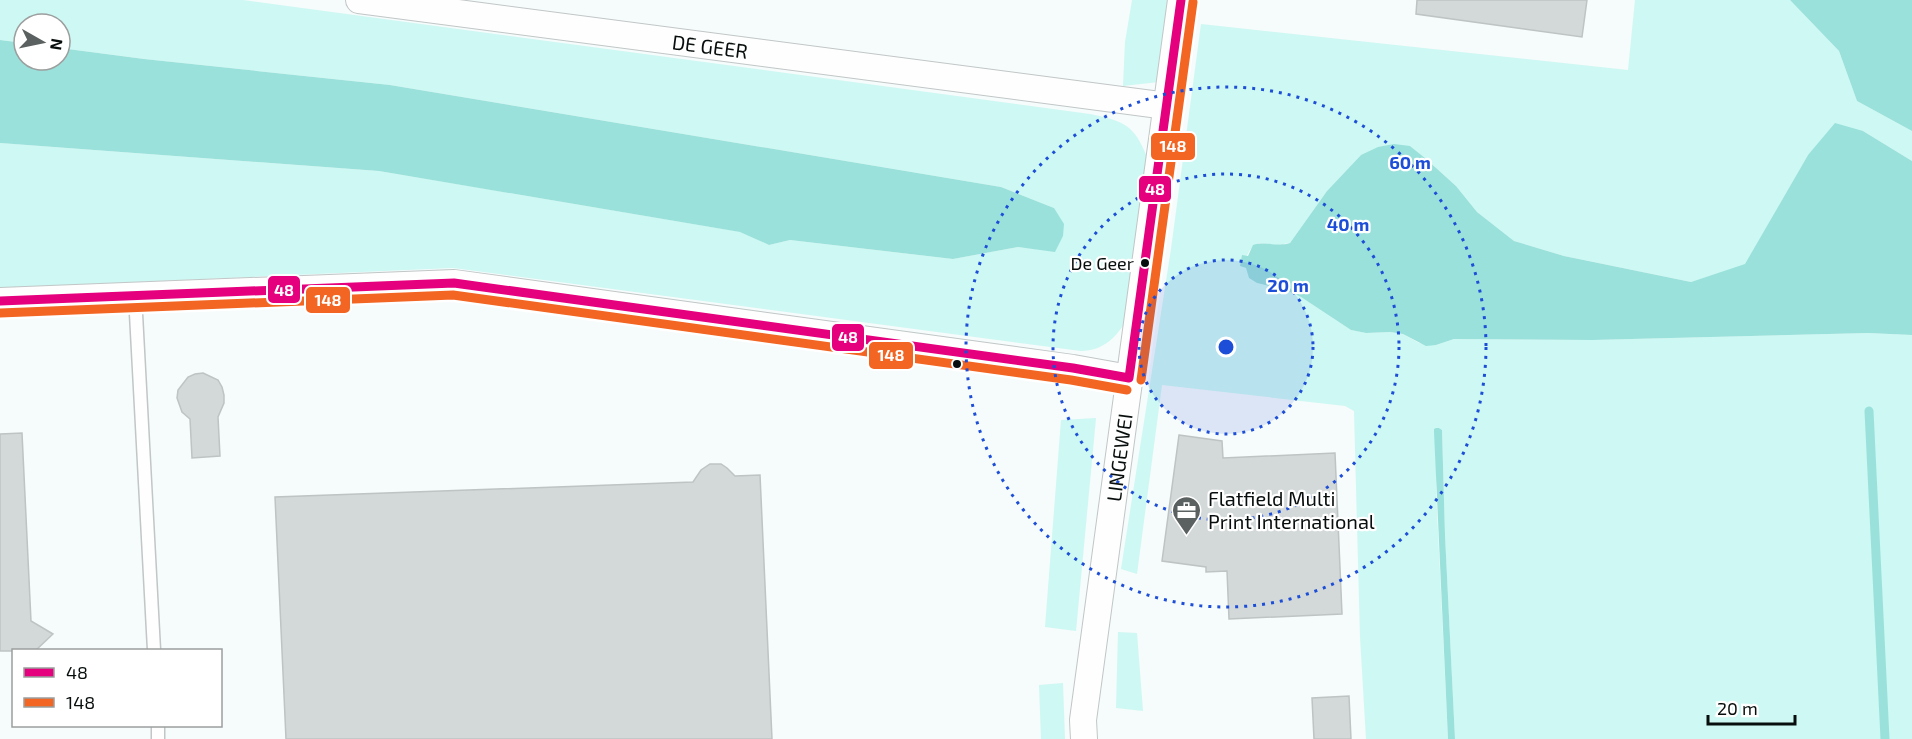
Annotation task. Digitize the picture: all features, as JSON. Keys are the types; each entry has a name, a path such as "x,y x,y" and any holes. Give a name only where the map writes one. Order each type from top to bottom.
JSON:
{"street":[{"name":"DE GEER","path":"359,0 1167,106"},
{"name":"LINGEWEI","path":"1084,739 1083,720 1181,0"},
{"path":"0,302 454,283 1050,365 1129,378"}],"lane":[{"path":"135,295 154,649"}],"shaded area":[{"path":"0,0 243,0 1090,114 1111,119 1132,131 1147,157 1127,319 1109,342 1096,349 1081,351 453,268 0,288 0,143 379,171 741,232 769,245 790,240 953,259 1018,247 1055,251 1054,208 1001,187 390,85 72,50 72,12 12,12 12,42 0,40"},
{"path":"1132,0 1169,0 1159,82 1123,86 1125,42"},
{"path":"1635,0 1790,0 1839,51 1857,101 1912,131 1912,161 1863,131 1808,155 1745,265 1691,282 1564,256 1514,241 1477,212 1456,186 1410,146 1361,155 1327,191 1290,243 1277,245 1259,243 1250,250 1241,266 1246,268 1257,283 1301,297 1351,330 1366,333 1403,334 1419,343 1436,345 1454,339 1592,340 1868,333 1912,335 1912,739 1455,739 1442,430 1436,428 1436,490 1448,739 1366,739 1360,637 1354,411 1345,406 1162,385 1137,574 1121,569 1171,249 1201,24 1628,70"},
{"path":"1790,0 1912,0 1912,131 1857,101 1839,51"},
{"path":"0,40 12,42 12,72 72,72 72,50 390,85 1001,187 1054,208 1064,224 1063,236 1055,252 1018,247 953,259 790,240 769,245 740,232 379,171 0,143"},
{"path":"1835,123 1863,131 1912,161 1912,335 1868,333 1592,340 1454,339 1426,346 1403,334 1366,333 1351,330 1301,297 1257,283 1249,278 1246,268 1240,266 1242,255 1248,256 1253,245 1290,243 1327,191 1361,155 1378,147 1394,144 1410,146 1425,158 1456,186 1477,212 1514,241 1564,256 1691,282 1745,264 1808,155"},
{"path":"1096,418 1076,631 1045,627 1061,420"},
{"path":"1436,428 1442,430 1455,739 1448,739 1434,432"},
{"path":"1118,632 1137,633 1143,711 1116,708"},
{"path":"1063,683 1065,739 1041,739 1039,685"}],"building":[{"path":"1417,0 1587,0 1582,37 1416,14"},
{"path":"203,373 218,380 224,395 224,403 218,417 220,456 192,458 190,419 182,412 177,398 178,390 188,377"},
{"path":"22,433 31,621 53,634 37,649 0,651 0,434"},
{"path":"1179,435 1222,441 1223,458 1335,453 1342,614 1229,619 1227,571 1206,572 1206,567 1162,561"},
{"path":"710,464 721,464 735,476 760,475 772,739 286,739 275,497 693,482 701,470"},
{"path":"1349,696 1351,739 1314,739 1312,698"}],"waterway":[{"path":"1869,411 1885,739"}],"transit line":[{"name":"48","path":"1129,378 1181,0"},
{"name":"148","path":"1141,380 1193,2"},
{"name":"48","path":"0,301 454,283 1073,368 1129,378"},
{"name":"148","path":"0,313 453,295 1071,380 1127,390"}],"place":[{"name":"De Geer","path":"1145,263"},
{"name":"Flatfield Multi Print International","path":"1187,536"}]}
